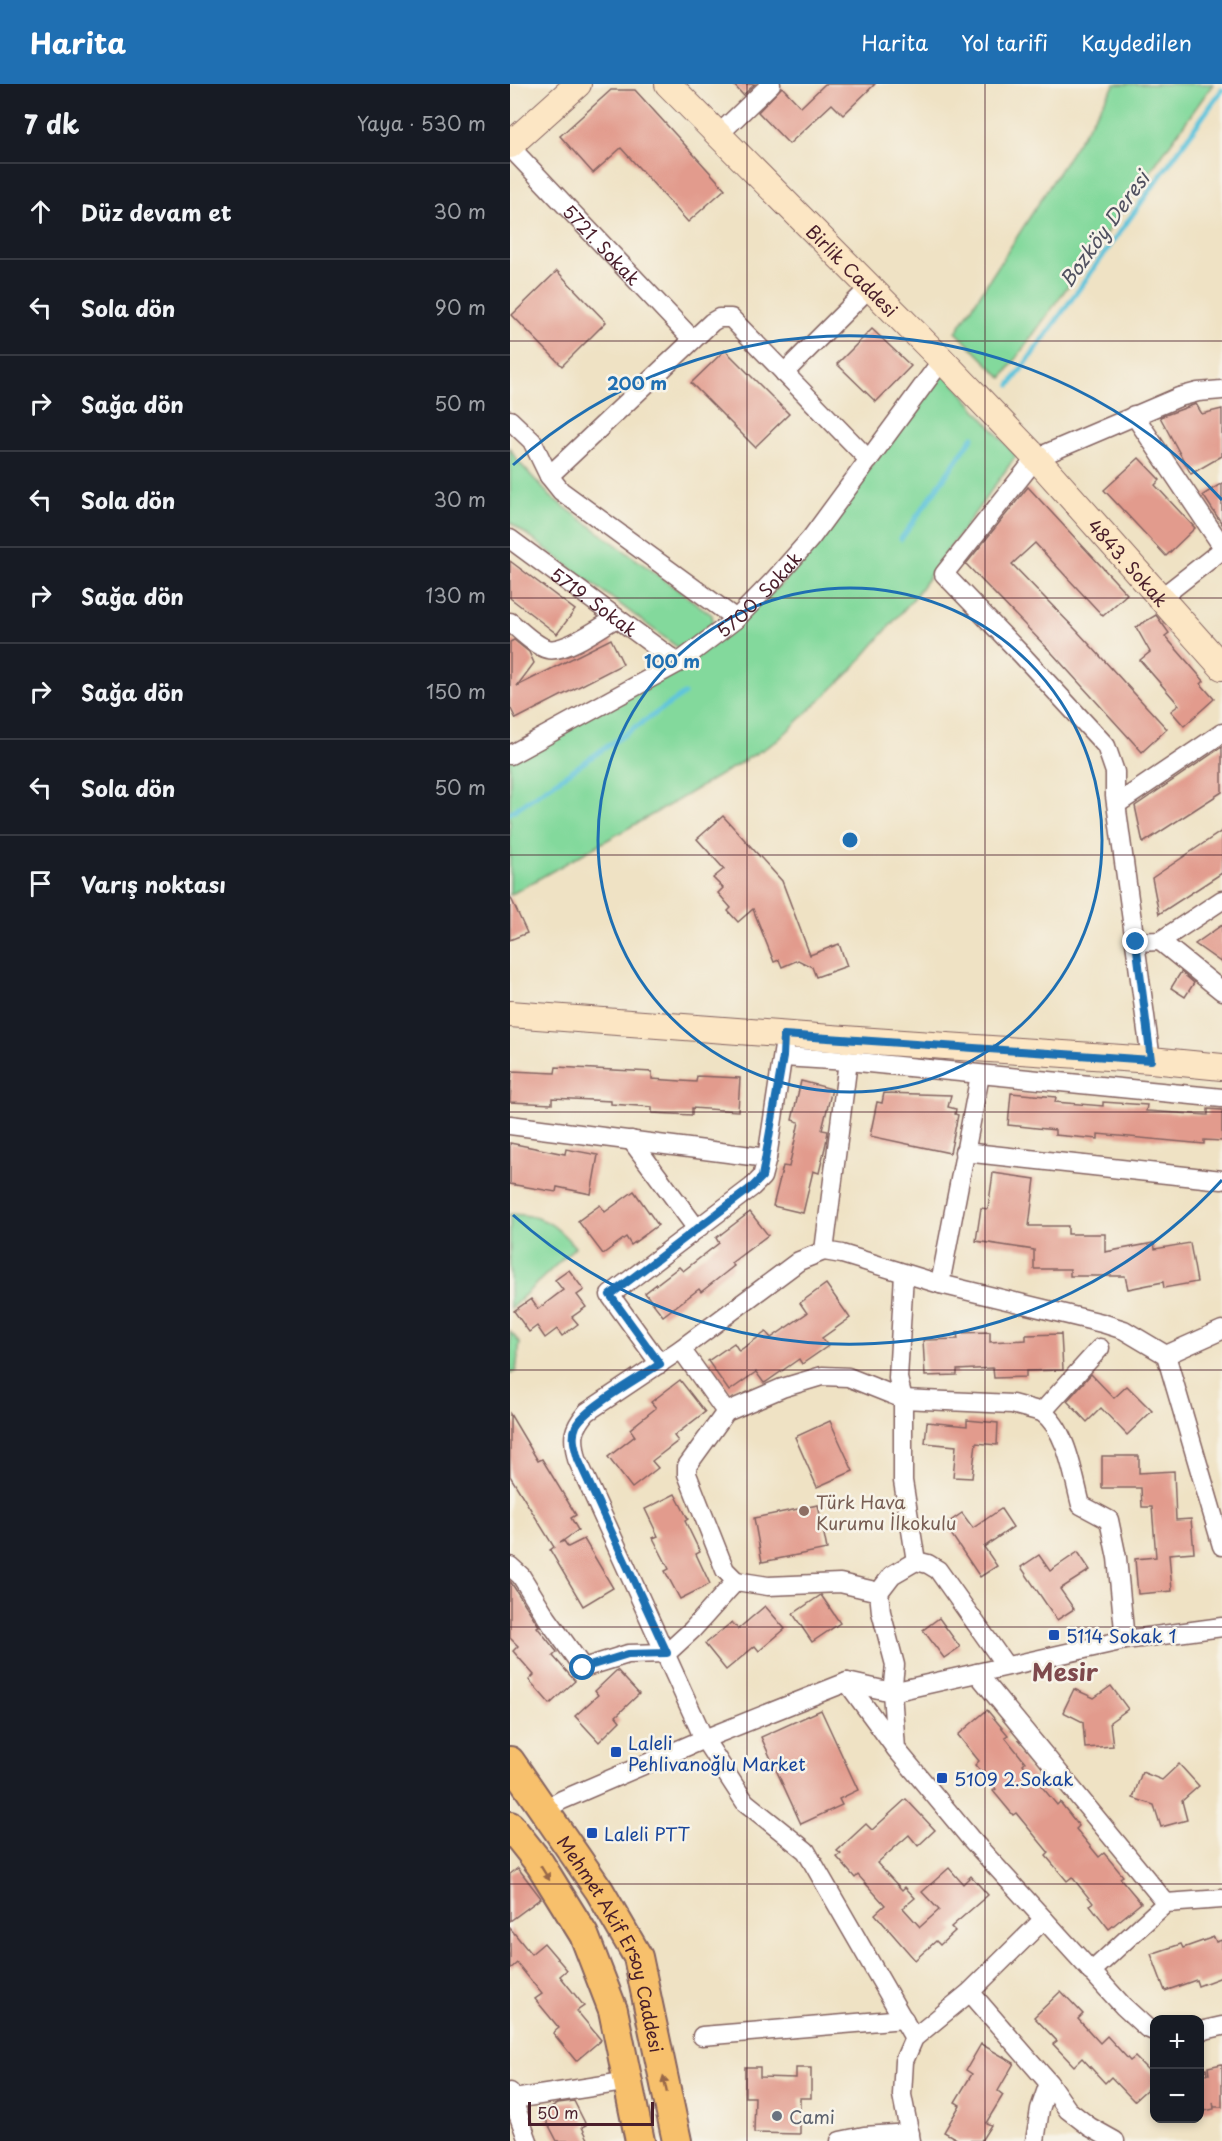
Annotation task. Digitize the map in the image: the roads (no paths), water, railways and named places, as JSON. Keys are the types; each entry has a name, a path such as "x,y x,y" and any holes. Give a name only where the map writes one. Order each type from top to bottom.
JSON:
{"main road":[{"name":"Mehmet Akif Ersoy Caddesi","path":"510,1761 599,1890 638,1958 677,2141"},
{"name":"Mehmet Akif Ersoy Caddesi","path":"510,1826 540,1864 584,1935 613,2010 640,2141"}],"street":[{"path":"510,146 578,84"},
{"name":"Birlik Caddesi","path":"668,84 1036,458"},
{"path":"718,135 771,84"},
{"name":"5721. Sokak","path":"510,146 693,340"},
{"path":"784,373 870,287"},
{"path":"549,476 719,318 731,318 869,460"},
{"name":"5700. Sokak","path":"510,755 678,663 736,619 811,538 942,360"},
{"path":"1151,1060 1117,804 1115,772 1106,746 944,574 1036,458 1179,396 1222,390"},
{"path":"1134,415 1222,548 1162,597"},
{"path":"510,420 531,441 549,476 561,491 736,619"},
{"name":"4843. Sokak","path":"1036,458 1222,667"},
{"name":"5719. Sokak","path":"510,539 678,663"},
{"path":"510,622 542,647 551,650 563,648 616,618"},
{"path":"1117,804 1222,733"},
{"path":"1136,942 1160,941 1222,900"},
{"path":"1160,941 1222,991"},
{"path":"510,1014 784,1046 1151,1060 1222,1067"},
{"path":"784,1046 848,1061 1222,1098"},
{"path":"660,1364 610,1295 762,1177 784,1046"},
{"path":"824,1251 848,1061"},
{"path":"940,1284 980,1075"},
{"path":"510,1125 767,1158"},
{"path":"631,1140 697,1229"},
{"path":"964,1152 1222,1180"},
{"path":"914,2038 806,1851 745,1802 704,1739 578,1459 573,1441 576,1425 587,1412 660,1364 799,1261 824,1251 842,1254 940,1284 1113,1326 1166,1355 1222,1546"},
{"path":"904,1274 898,1378 903,1399 903,1481 916,1561"},
{"path":"1166,1355 1222,1330"},
{"path":"1041,1412 1101,1348"},
{"path":"681,1349 726,1412"},
{"path":"879,1592 840,1583 768,1586 736,1581 725,1570 687,1474 687,1466 726,1412 782,1388 822,1376 848,1377 903,1399 1011,1404 1041,1412 1051,1419 1061,1434 1081,1505 1109,1520 1118,1558 1125,1640"},
{"path":"896,1749 892,1692 895,1665 881,1612 879,1592 892,1575 916,1561 938,1570 1006,1666"},
{"path":"510,1566 521,1576 547,1618 583,1668 628,1654 667,1653 692,1630 736,1581"},
{"path":"543,1811 562,1800 704,1739 847,1682 892,1692 1125,1640 1222,1627"},
{"path":"977,1673 1166,1903"},
{"path":"847,1682 896,1749 970,1838 1123,2006 1150,2029"},
{"path":"1091,1972 1166,1903 1222,1899"},
{"path":"840,2141 864,2136 911,2137 902,2095 904,2061 914,2038 970,1992 1044,1919"},
{"path":"970,1992 1049,2083 1068,2110 1090,2127 1115,2141"},
{"path":"702,2036 904,2019"},
{"path":"1204,2030 1222,2026"},
{"path":"528,2141 512,2096 618,2082 626,2078"},
{"path":"1035,2141 1040,2109 1049,2083"}],"waterway":[{"name":"Bozköy Deresi","path":"1010,385 1222,90"},
{"name":"Bozköy Deresi","path":"901,539 973,437"},
{"name":"Bozköy Deresi","path":"510,813 684,694"}],"place":[{"name":"Türk Hava Kurumu İlkokulu","path":"804,1511"},
{"name":"5114 Sokak 1","path":"1054,1635"},
{"name":"Laleli Pehlivanoğlu Market","path":"616,1752"},
{"name":"5109 2.Sokak","path":"942,1778"},
{"name":"Laleli PTT","path":"592,1833"},
{"name":"Cami","path":"777,2116"}],"district":[{"name":"Mesir","path":"1065,1671"}]}
